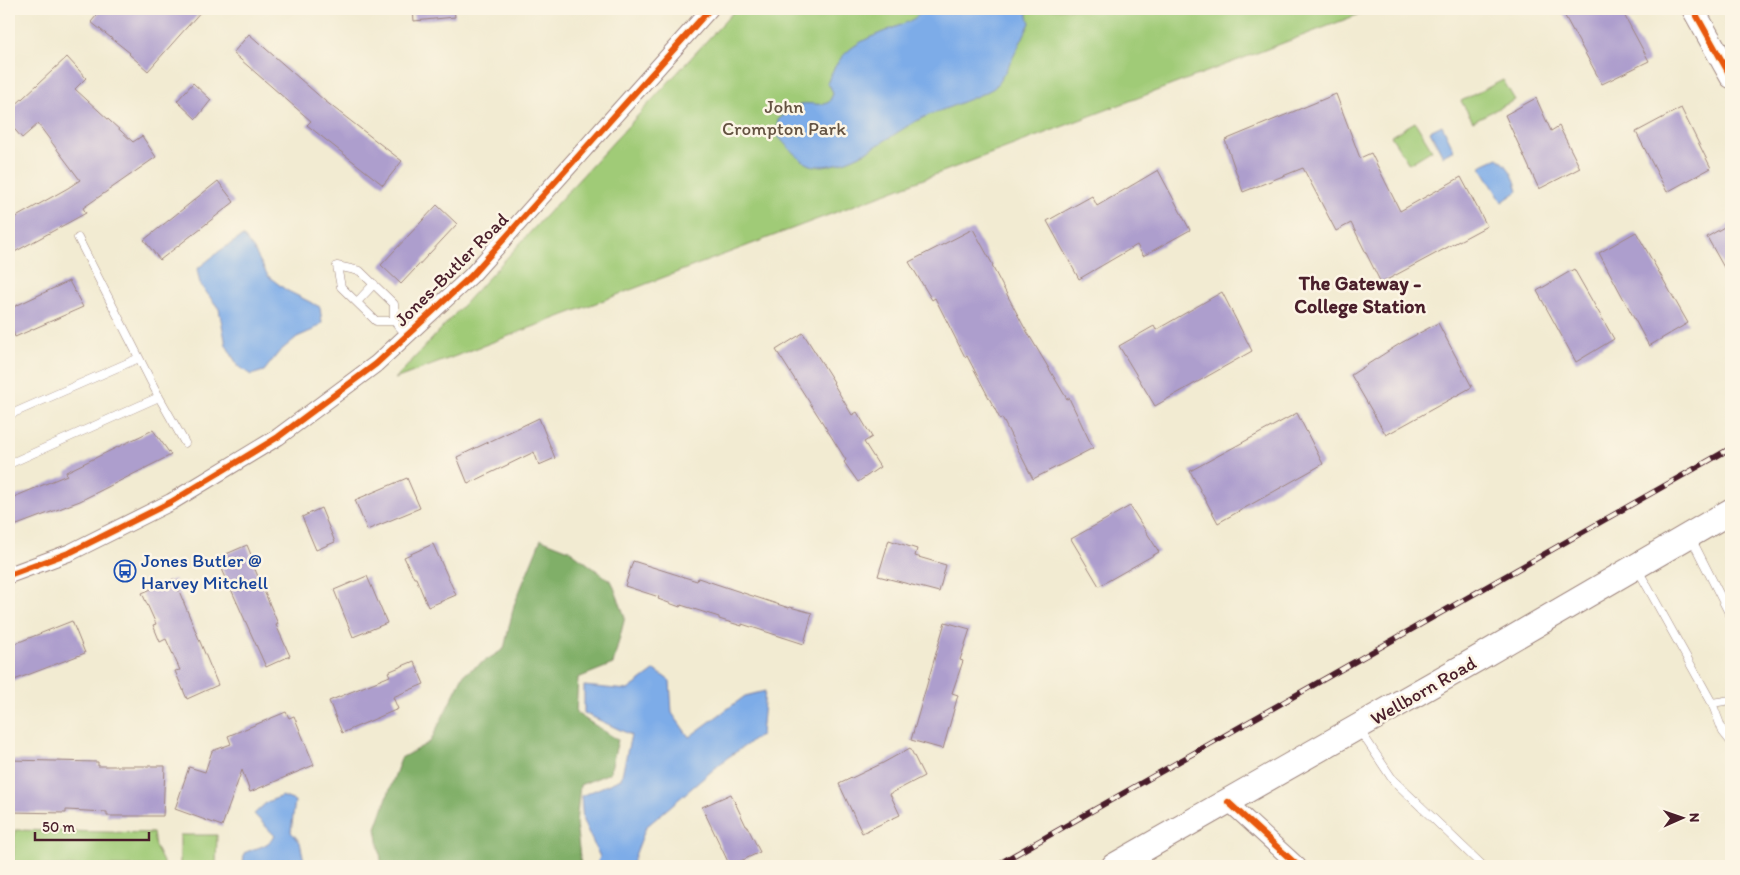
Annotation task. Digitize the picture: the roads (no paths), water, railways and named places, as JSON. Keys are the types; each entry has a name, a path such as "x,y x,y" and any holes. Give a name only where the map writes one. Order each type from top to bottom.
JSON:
{"main road":[{"name":"Wellborn Road","path":"1114,866 1358,728 1731,511"}],"street":[{"name":"Jones-Butler Road","path":"9,575 71,552 171,502 278,437 376,364 471,276 710,9"},
{"path":"1693,9 1731,77"},
{"path":"1228,802 1298,866"}],"lane":[{"path":"78,238 184,443"},
{"path":"394,321 376,321 341,287 337,266 360,271 374,284 394,304 394,321 407,334"},
{"path":"357,302 374,284"},
{"path":"9,415 139,358"},
{"path":"9,464 159,397"},
{"path":"1690,535 1731,616"},
{"path":"1636,566 1712,703 1723,732 1731,742"},
{"path":"1712,703 1730,702"},
{"path":"1358,728 1393,780 1484,866"}],"water":[{"path":"924,9 1026,9 1030,23 1005,73 995,87 929,115 860,155 846,161 831,165 815,166 799,158 777,135 778,120 789,110 799,105 829,102 833,94 830,86 827,84 839,60 847,52 864,40 905,23 919,15"},
{"path":"1442,125 1454,150 1443,156 1430,131"},
{"path":"1498,158 1511,173 1518,191 1502,202 1480,166"},
{"path":"243,236 254,250 268,276 286,290 320,307 322,323 313,330 297,337 279,352 264,371 251,375 238,366 226,345 219,309 200,284 197,269"},
{"path":"655,670 670,681 672,713 689,737 745,696 765,691 761,735 727,758 646,827 631,866 596,866 600,857 583,821 581,796 621,779 631,735 584,713 584,686 628,690"},
{"path":"282,796 295,801 291,832 300,842 305,866 243,866 244,853 264,845 275,836 254,814 267,802"}],"railway":[{"path":"995,866 1731,448"}],"place":[{"name":"Jones Butler @ Harvey Mitchell","path":"125,571"}],"district":[{"name":"The Gateway - College Station","path":"1360,294"}],"park label":[{"name":"John Crompton Park","path":"784,117"}]}
